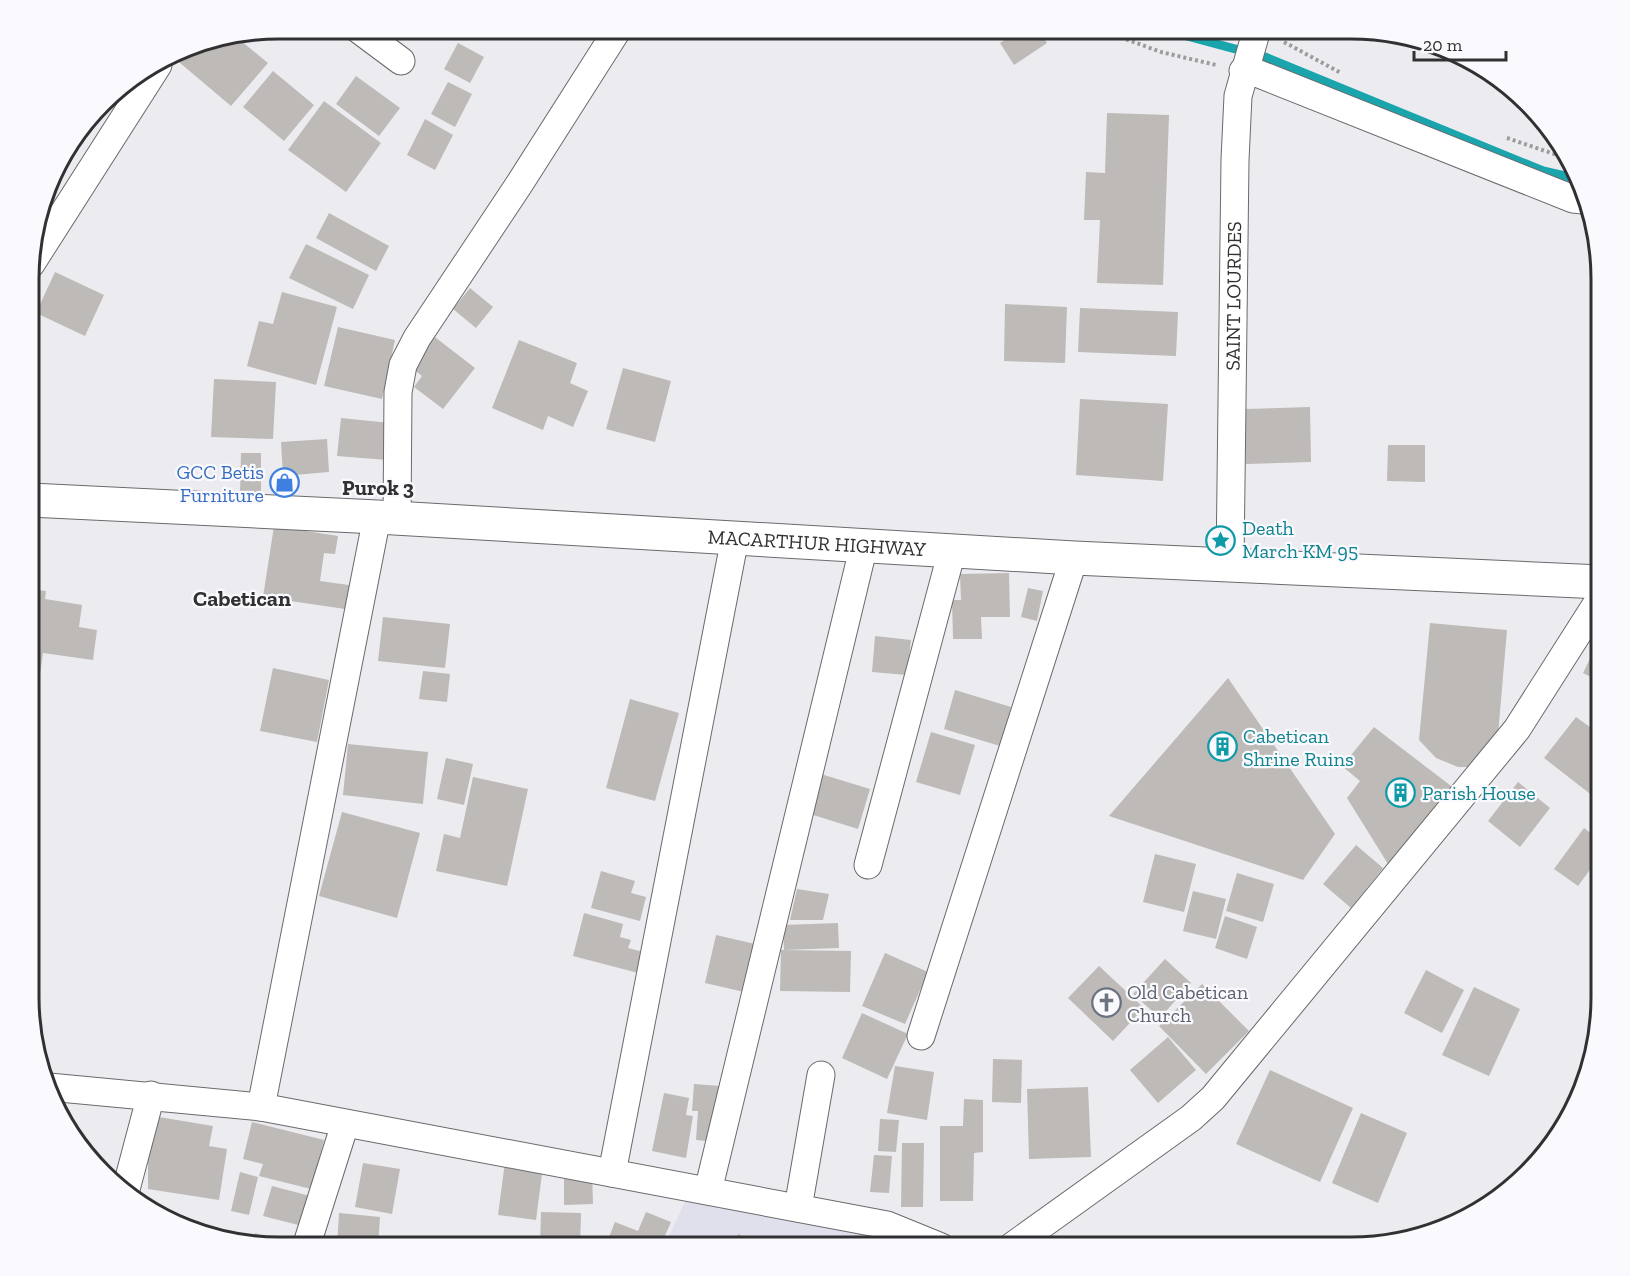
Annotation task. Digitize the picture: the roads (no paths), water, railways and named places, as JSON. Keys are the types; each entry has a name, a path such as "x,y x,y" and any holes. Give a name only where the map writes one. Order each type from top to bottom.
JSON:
{"main road":[{"name":"MACARTHUR HIGHWAY","path":"39,500 1074,558 1591,582"}],"street":[{"path":"372,39 401,61"},
{"path":"261,1107 387,518 403,365 417,338 612,39"},
{"name":"SAINT LOURDES","path":"1230,564 1235,160 1238,96 1244,68 1262,39"},
{"path":"1244,68 1431,144 1577,199"},
{"path":"41,248 151,75"},
{"path":"612,1173 735,538"},
{"path":"708,1191 864,545"},
{"path":"867,866 951,551"},
{"path":"921,1036 1074,558"},
{"path":"1025,1237 1191,1118 1213,1098 1517,729 1591,613"},
{"path":"798,1208 821,1075"},
{"path":"57,1088 261,1107 887,1225 916,1237"},
{"path":"128,1183 151,1095"},
{"path":"309,1237 345,1124"}],"waterway":[{"path":"1198,39 1265,57 1543,171 1568,177"}],"place":[{"name":"GCC Betis Furniture","path":"285,483"},
{"name":"Death March KM 95","path":"1221,540"},
{"name":"Cabetican Shrine Ruins","path":"1222,747"},
{"name":"Parish House","path":"1401,793"},
{"name":"Old Cabetican Church","path":"1106,1003"}],"district":[{"name":"Purok 3","path":"378,487"},
{"name":"Cabetican","path":"242,598"}]}
